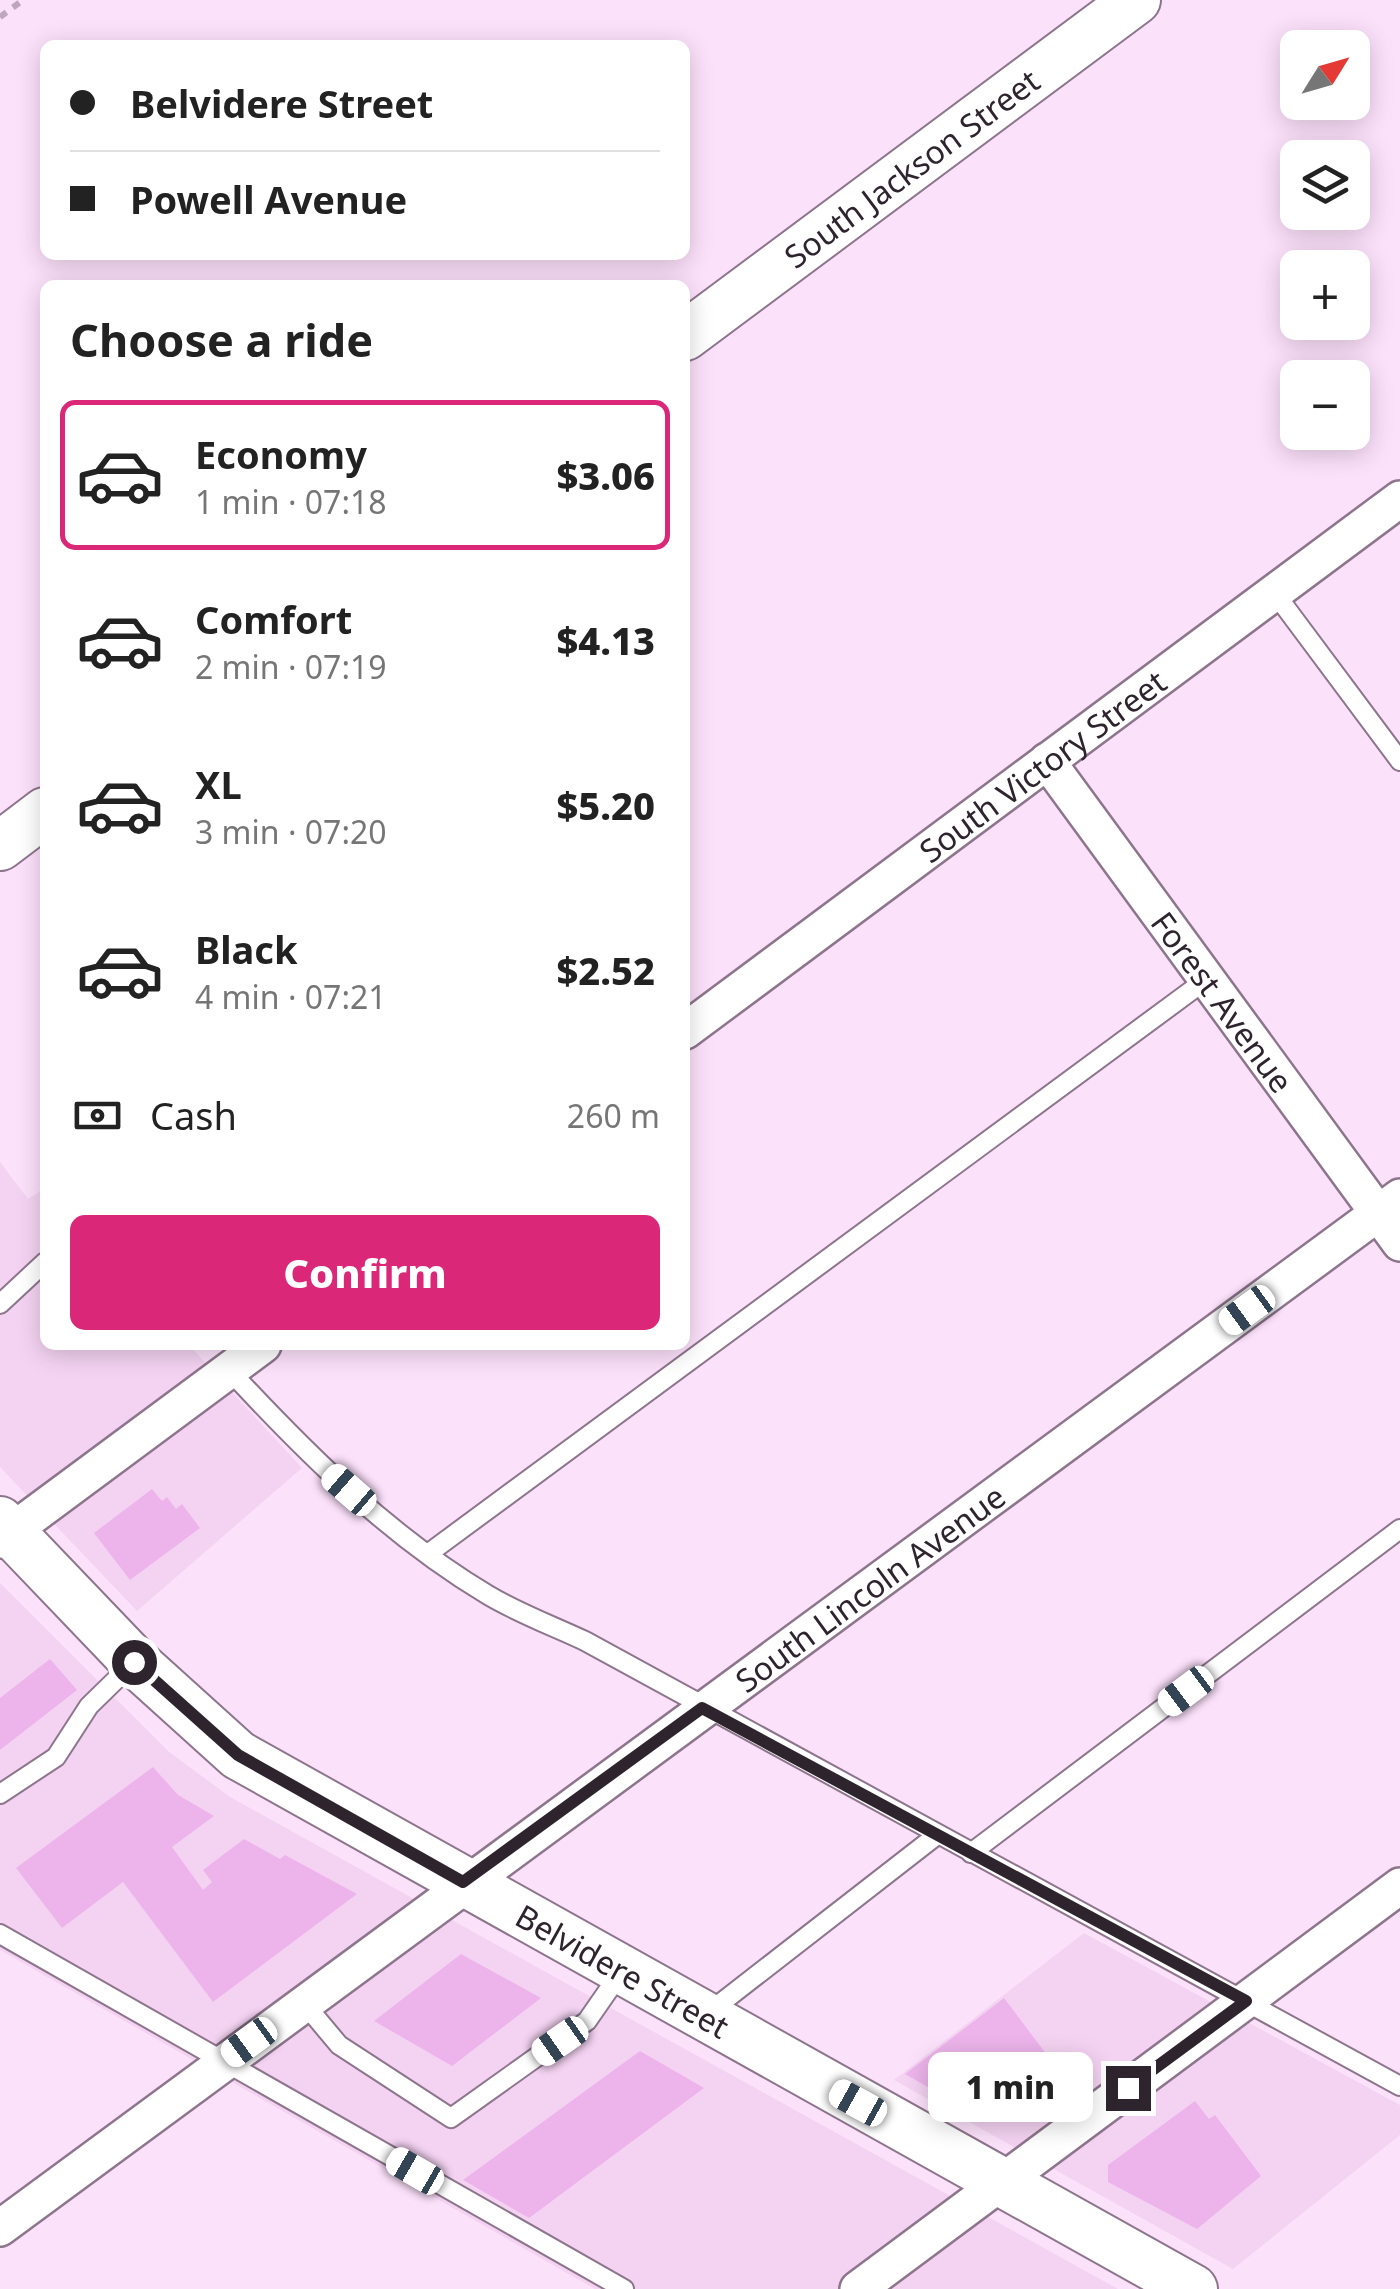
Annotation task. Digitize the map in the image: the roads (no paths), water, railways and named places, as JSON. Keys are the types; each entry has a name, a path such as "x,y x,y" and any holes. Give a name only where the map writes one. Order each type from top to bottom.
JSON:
{"main road":[{"name":"South Jackson Street","path":"690,332 1136,0"},
{"path":"0,846 40,816"},
{"name":"Belvidere Street","path":"4,1531 134,1662 238,1755 1193,2289"}],"street":[{"name":"South Victory Street","path":"690,1027 1400,498"},
{"name":"Forest Avenue","path":"1047,761 1207,979 1389,1205 1400,1243"},
{"name":"South Lincoln Avenue","path":"0,2228 463,1882 1389,1205"},
{"path":"4,1531 256,1350"},
{"path":"858,2289 1400,1886"}],"lane":[{"path":"1274,592 1400,761"},
{"path":"429,1553 1207,979"},
{"path":"0,1304 40,1267"},
{"path":"229,1370 298,1445 429,1553 489,1595 584,1641 1400,2086"},
{"path":"971,1853 1400,1529"},
{"path":"0,1794 56,1757 89,1706 134,1662"},
{"path":"703,2016 937,1835"},
{"path":"0,1934 624,2289"},
{"path":"302,2002 339,2045 451,2118 587,2022 621,1972"}]}
